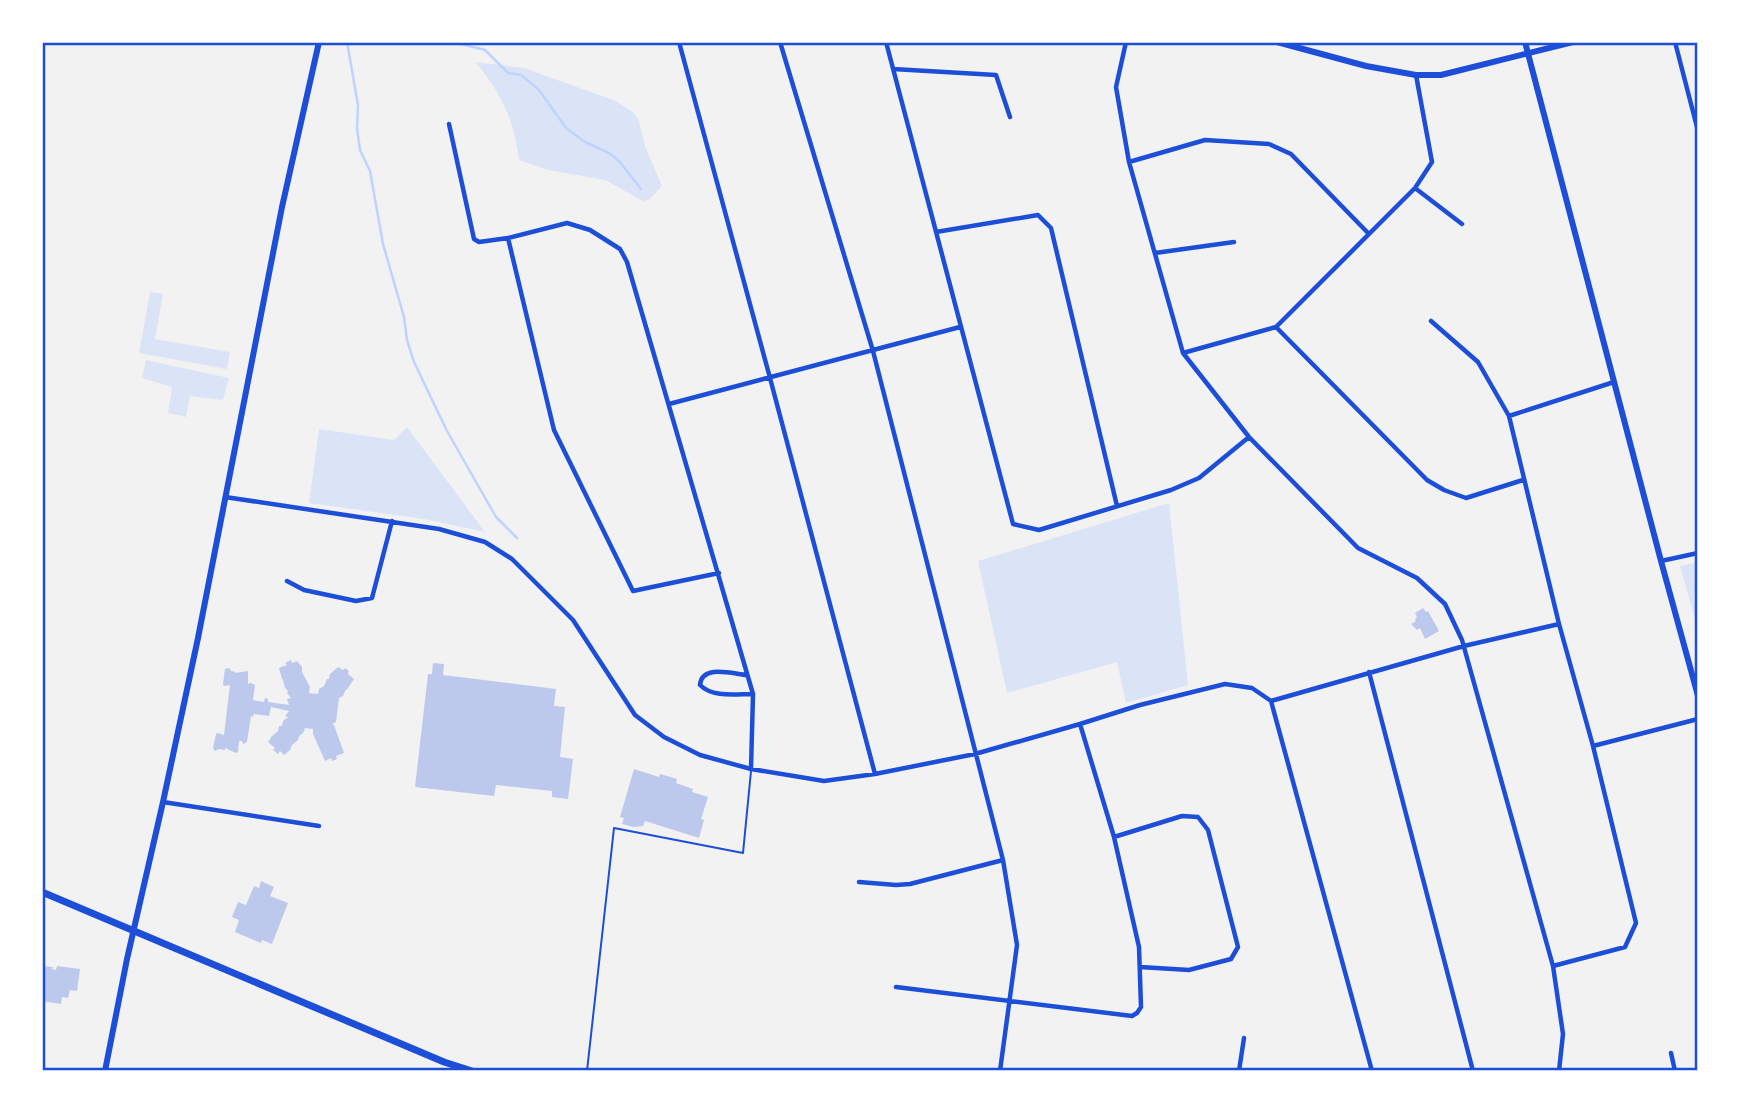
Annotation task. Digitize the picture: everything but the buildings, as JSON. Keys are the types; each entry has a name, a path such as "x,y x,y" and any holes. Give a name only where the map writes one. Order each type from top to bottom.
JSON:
{"main road":[{"path":"105,1071 133,930 163,802 282,207 319,42"},
{"path":"1277,42 1366,66 1416,75 1441,75 1573,42"},
{"path":"1525,42 1698,696"},
{"path":"42,892 444,1062 472,1071"}],"street":[{"path":"679,42 875,775"},
{"path":"780,42 873,351 1003,860 1017,946 1000,1071"},
{"path":"886,42 1013,524 1039,530 1171,490 1199,478 1249,437"},
{"path":"1126,42 1116,87 1129,162 1183,354 1249,437 1358,548 1417,578 1445,604 1464,646 1553,966 1563,1034 1559,1071"},
{"path":"1675,42 1698,131"},
{"path":"893,69 996,75 1010,117"},
{"path":"1183,354 1276,327 1415,188 1432,162 1416,75"},
{"path":"449,124 474,239 479,242 508,238 567,223 590,230 620,248 627,262 753,694 751,769"},
{"path":"1129,162 1205,140 1269,144 1291,154 1369,234"},
{"path":"1415,188 1462,224"},
{"path":"936,232 1038,215 1051,228 1117,506"},
{"path":"508,238 554,430 634,591 719,573"},
{"path":"1155,253 1234,242"},
{"path":"1431,321 1478,362 1508,416 1636,923 1625,947 1553,966"},
{"path":"668,404 960,327"},
{"path":"1276,327 1427,480 1444,491 1466,498 1523,480"},
{"path":"1508,416 1614,382"},
{"path":"225,497 439,529 485,542 512,559 572,620 635,715 664,737 700,755 751,769 824,781 875,775 975,754 1140,705 1225,684 1252,688 1271,701 1372,1071"},
{"path":"287,581 304,590 356,601 372,598 392,521"},
{"path":"1661,561 1698,552"},
{"path":"1271,701 1464,646 1559,624"},
{"path":"748,675 713,672 705,674 700,685 706,691 718,694 753,694"},
{"path":"1369,672 1473,1071"},
{"path":"1593,747 1698,719"},
{"path":"896,986 1132,1016 1137,1013 1141,1007 1139,947 1114,837 1080,724"},
{"path":"163,802 319,826"},
{"path":"1114,837 1182,816 1198,817 1208,830 1238,947 1231,959 1189,970 1140,967"},
{"path":"859,882 910,884 1003,860"},
{"path":"1239,1071 1244,1038"},
{"path":"1671,1053 1675,1071"}],"lane":[{"path":"587,1071 614,828 743,853 751,769"}],"shaded area":[{"path":"476,62 524,68 616,101 634,113 662,186 650,199 643,201 605,180 548,170 519,160 510,119 493,86"},
{"path":"150,292 163,294 155,339 230,352 227,369 139,353"},
{"path":"146,360 229,378 223,400 190,396 186,417 168,413 172,387 142,378"},
{"path":"407,427 485,532 424,519 309,503 319,429 394,440"},
{"path":"1169,503 1188,685 1126,703 1117,662 1007,693 978,561"},
{"path":"1698,562 1698,630 1680,566"}],"waterway":[{"path":"347,42 358,105 360,150 370,171 383,244 414,362 447,431 496,517 517,538"},
{"path":"453,42 485,50 508,73 521,75 539,90 566,128 619,161 641,189"}]}
